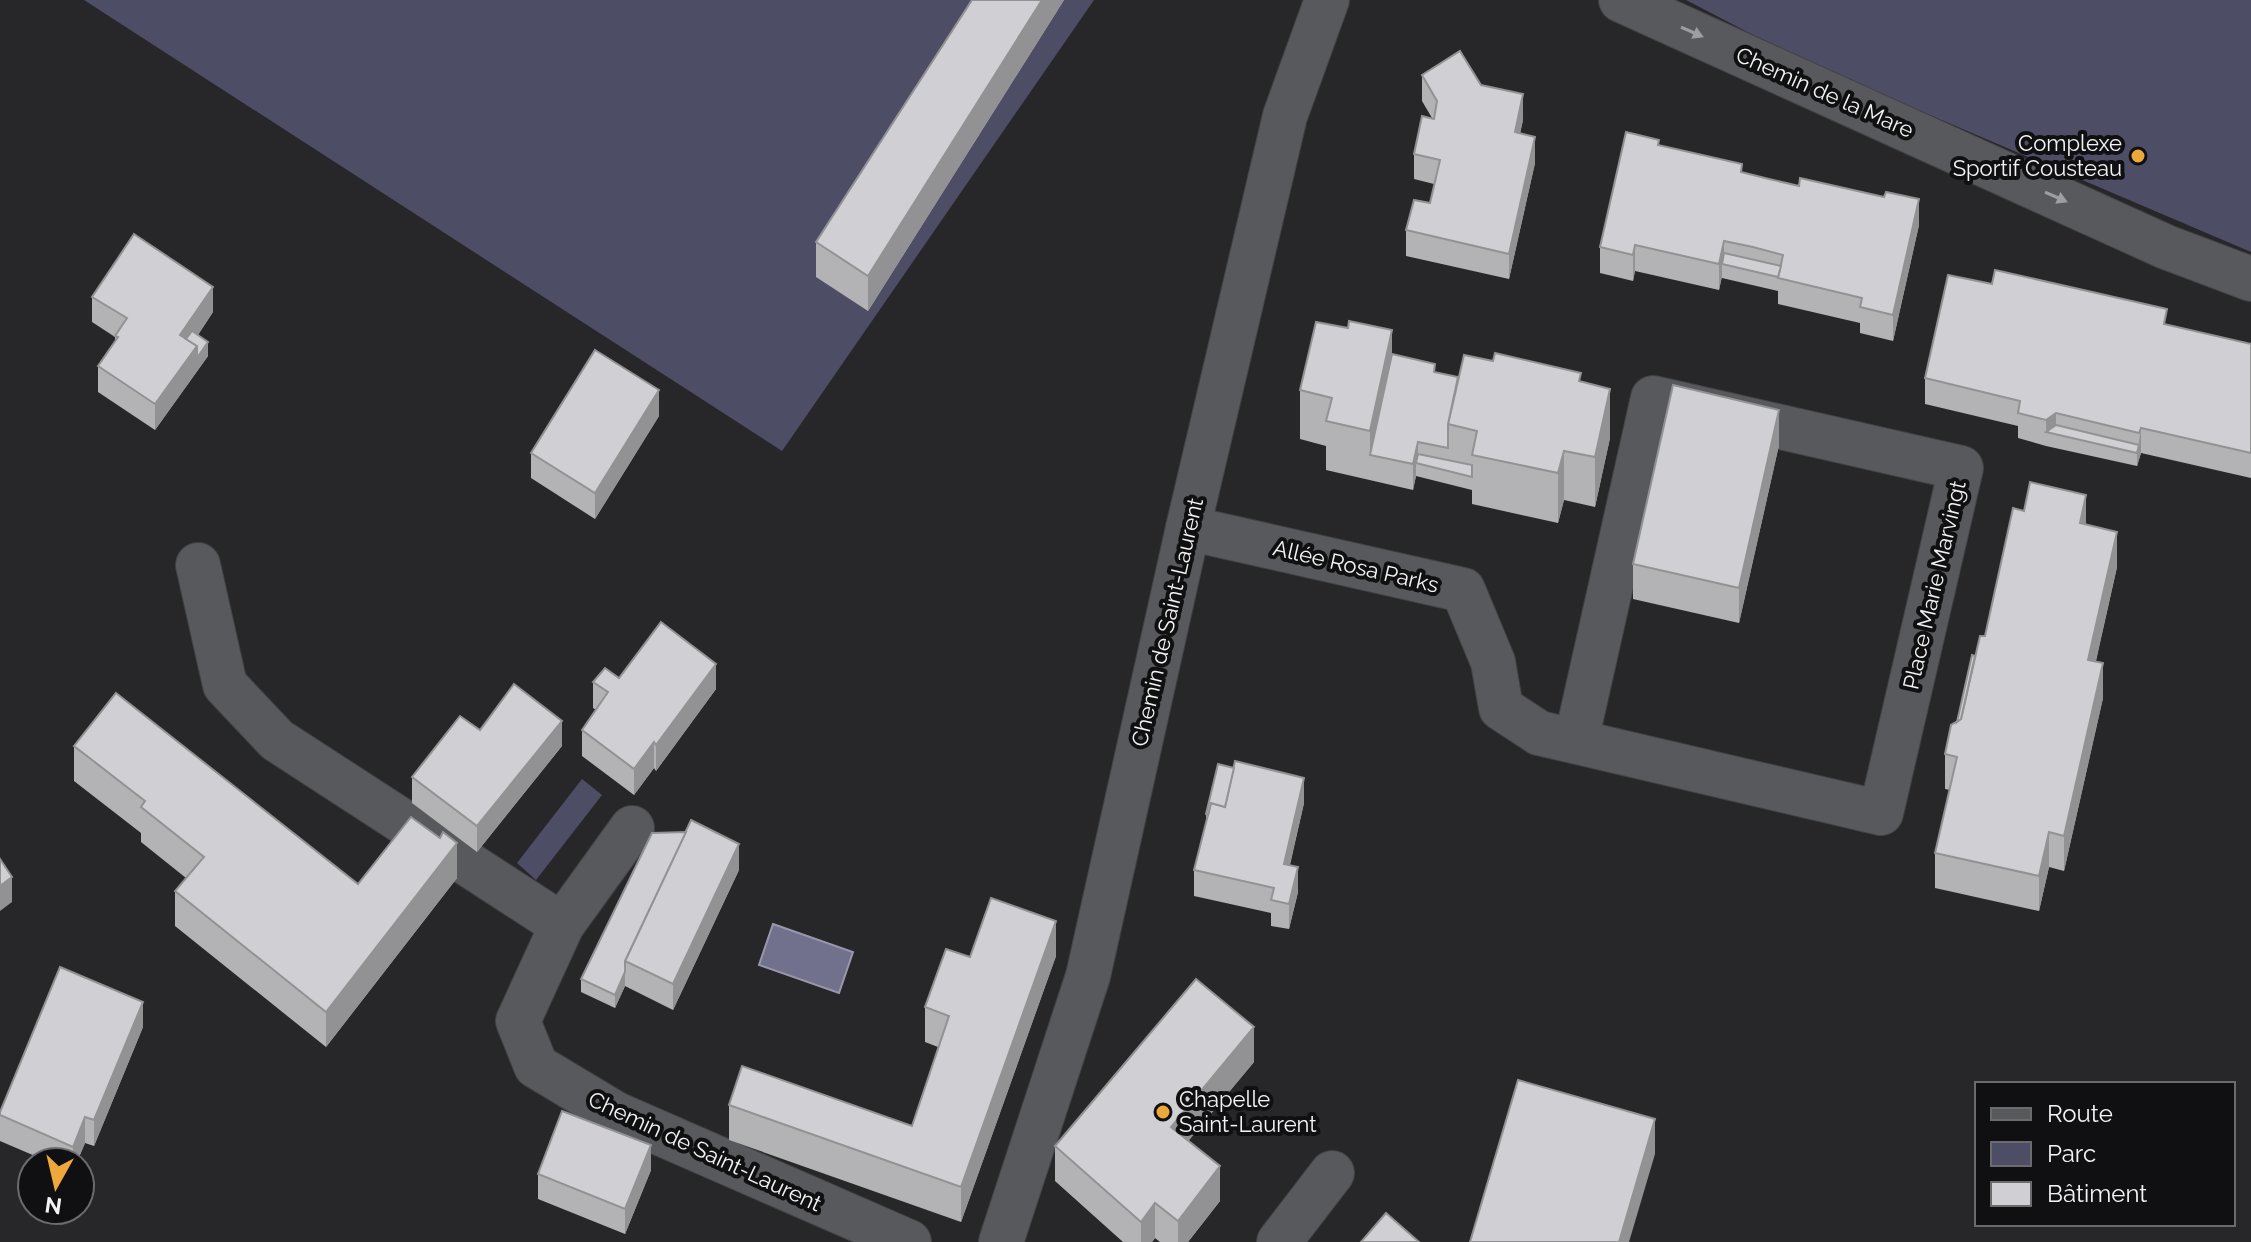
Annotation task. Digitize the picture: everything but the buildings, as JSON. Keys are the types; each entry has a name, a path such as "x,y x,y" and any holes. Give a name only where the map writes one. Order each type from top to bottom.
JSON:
{"street":[{"name":"Chemin de Saint-Laurent","path":"1001,1242 1088,976 1188,528 1285,116 1327,0"},
{"name":"Chemin de la Mare","path":"1621,0 2166,247 2251,279"},
{"name":"Place Marie Marvingt","path":"1653,398 1961,468 1881,813 1576,741 1653,398"},
{"name":"Allée Rosa Parks","path":"1188,528 1463,590 1493,662 1501,708 1539,733 1576,741"},
{"path":"198,565 225,685 277,740 562,925"},
{"name":"Chemin de Saint-Laurent","path":"632,828 562,925 518,1021 536,1066 616,1114 909,1242"},
{"path":"1279,1242 1332,1173"}],"green space":[{"path":"84,0 1094,0 782,451"},
{"name":"Complexe Sportif Cousteau","path":"1686,0 2251,0 2251,252 1801,60"},
{"path":"582,779 602,795 536,880 517,863"}],"shaded area":[{"path":"773,924 853,952 839,993 759,965"}],"place":[{"name":"Complexe Sportif Cousteau","path":"2138,156"},
{"name":"Chapelle Saint-Laurent","path":"1163,1112"}]}
